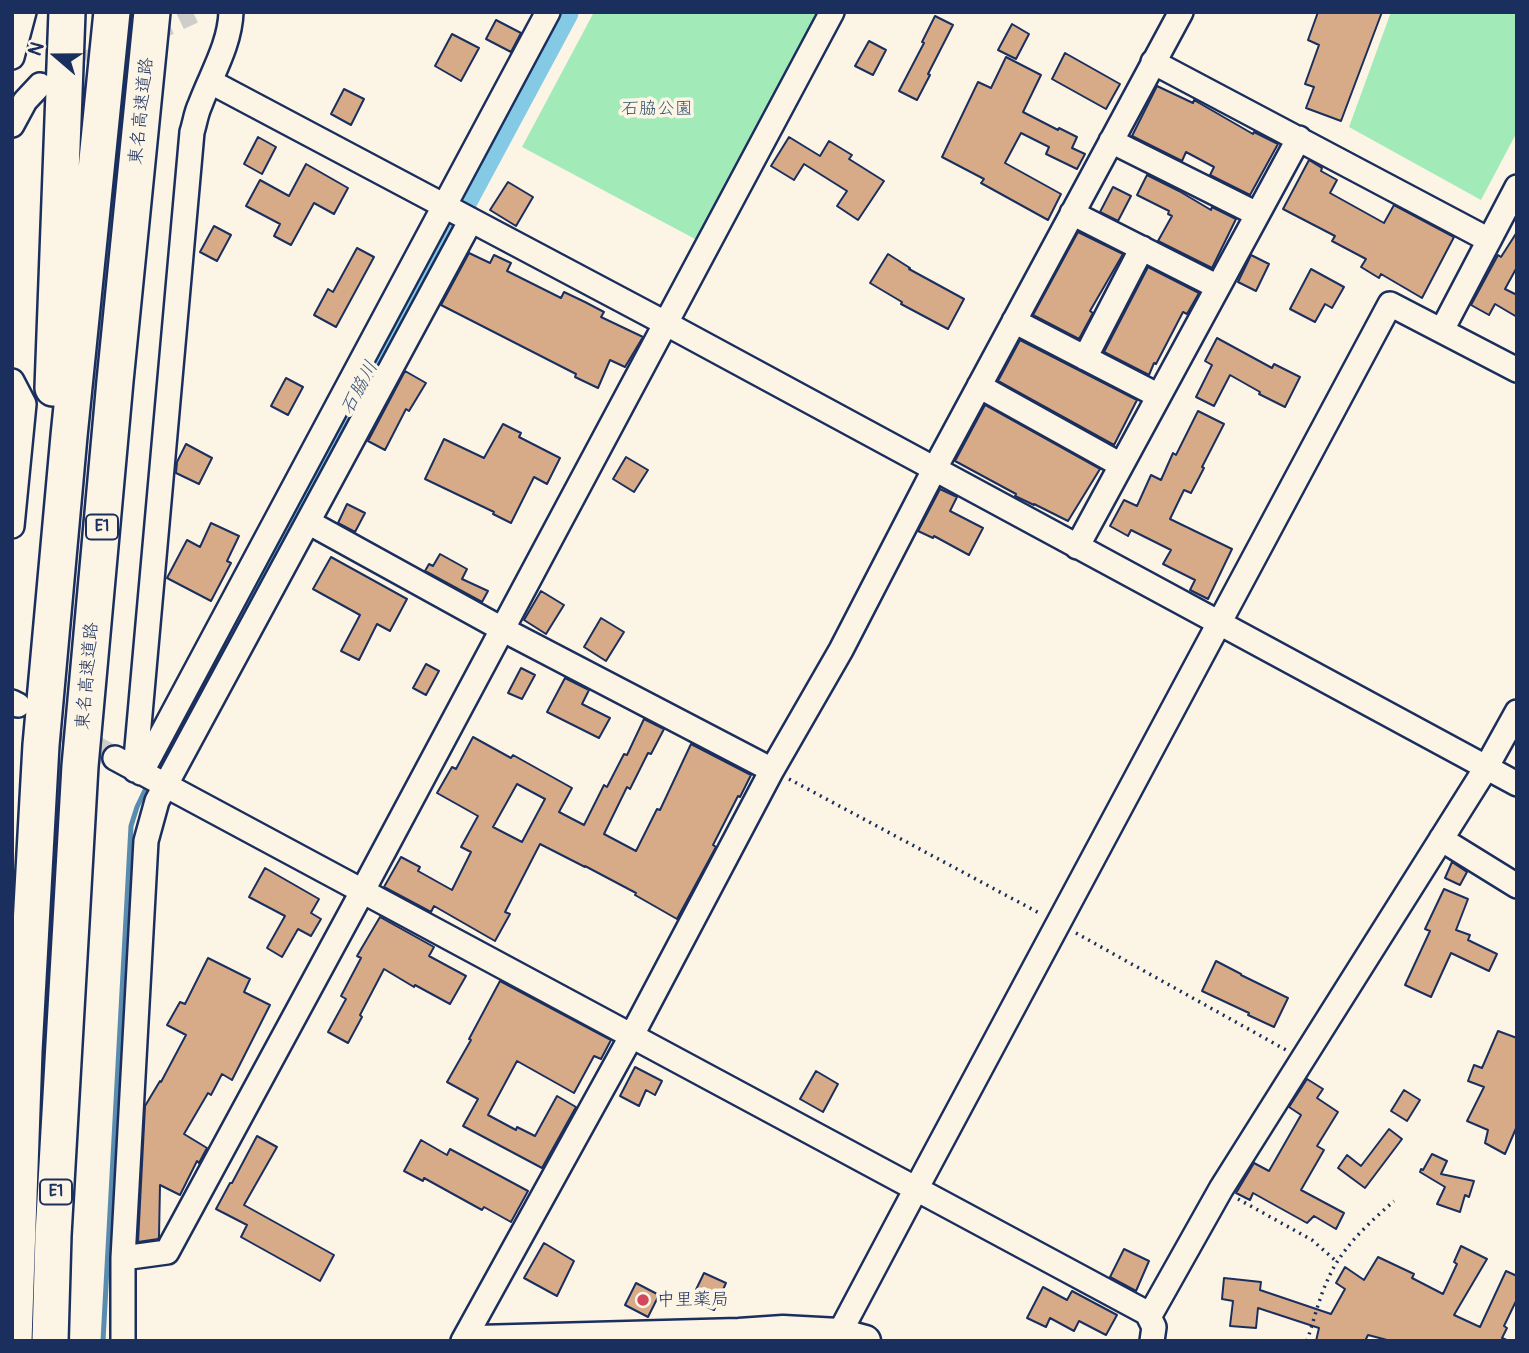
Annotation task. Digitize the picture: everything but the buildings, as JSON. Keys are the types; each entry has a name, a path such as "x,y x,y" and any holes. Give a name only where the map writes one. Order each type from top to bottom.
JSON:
{"highway":[{"path":"41,745 44,601 67,12"},
{"name":"E1","path":"14,1341 24,1051 41,745 112,12"},
{"name":"東名高速道路","path":"50,1341 80,766 152,12"},
{"path":"138,153 165,12"}],"main road":[{"path":"478,1341 739,1334 852,1338"}],"street":[{"path":"12,57 24,12"},
{"path":"138,771 192,132 199,106 230,31 231,12"},
{"path":"138,771 548,12"},
{"path":"123,1258 167,1252 832,12"},
{"path":"463,1341 632,1035 772,770 841,650 934,470 1181,12"},
{"path":"1153,62 1489,240"},
{"path":"211,82 665,323 1517,784"},
{"path":"14,113 40,85"},
{"path":"1077,547 1299,138"},
{"path":"1111,141 1257,214"},
{"path":"1442,330 1517,187"},
{"path":"1072,213 1218,287"},
{"path":"123,1341 123,1258 146,841 157,801 471,220"},
{"path":"1085,358 1142,248"},
{"path":"852,1338 916,1189 1390,304 1517,370"},
{"path":"1014,321 1159,396"},
{"path":"12,381 24,404 12,526"},
{"path":"979,386 1121,465"},
{"path":"308,523 502,629 772,770"},
{"path":"1149,1317 1221,1189 1486,768 1517,712"},
{"path":"115,758 1147,1314 1154,1327 1153,1341"},
{"path":"1441,839 1517,886"}],"path":[{"path":"772,770 1042,914"},
{"path":"1066,927 1303,1059"},
{"path":"1221,1189 1311,1240 1336,1261"},
{"path":"1307,1341 1326,1281 1336,1261 1369,1222 1394,1201"}],"green space":[{"name":"石脇公園","path":"594,12 817,12 697,240 522,147"},
{"path":"1391,12 1517,12 1517,132 1481,200 1349,127"}],"waterway":[{"name":"石脇川","path":"176,731 562,12"},
{"path":"103,1341 131,826 149,782"}],"tunnel":[{"path":"56,77 193,12"},
{"path":"34,714 115,758"}],"place":[{"name":"中里薬局","path":"643,1300"}]}
